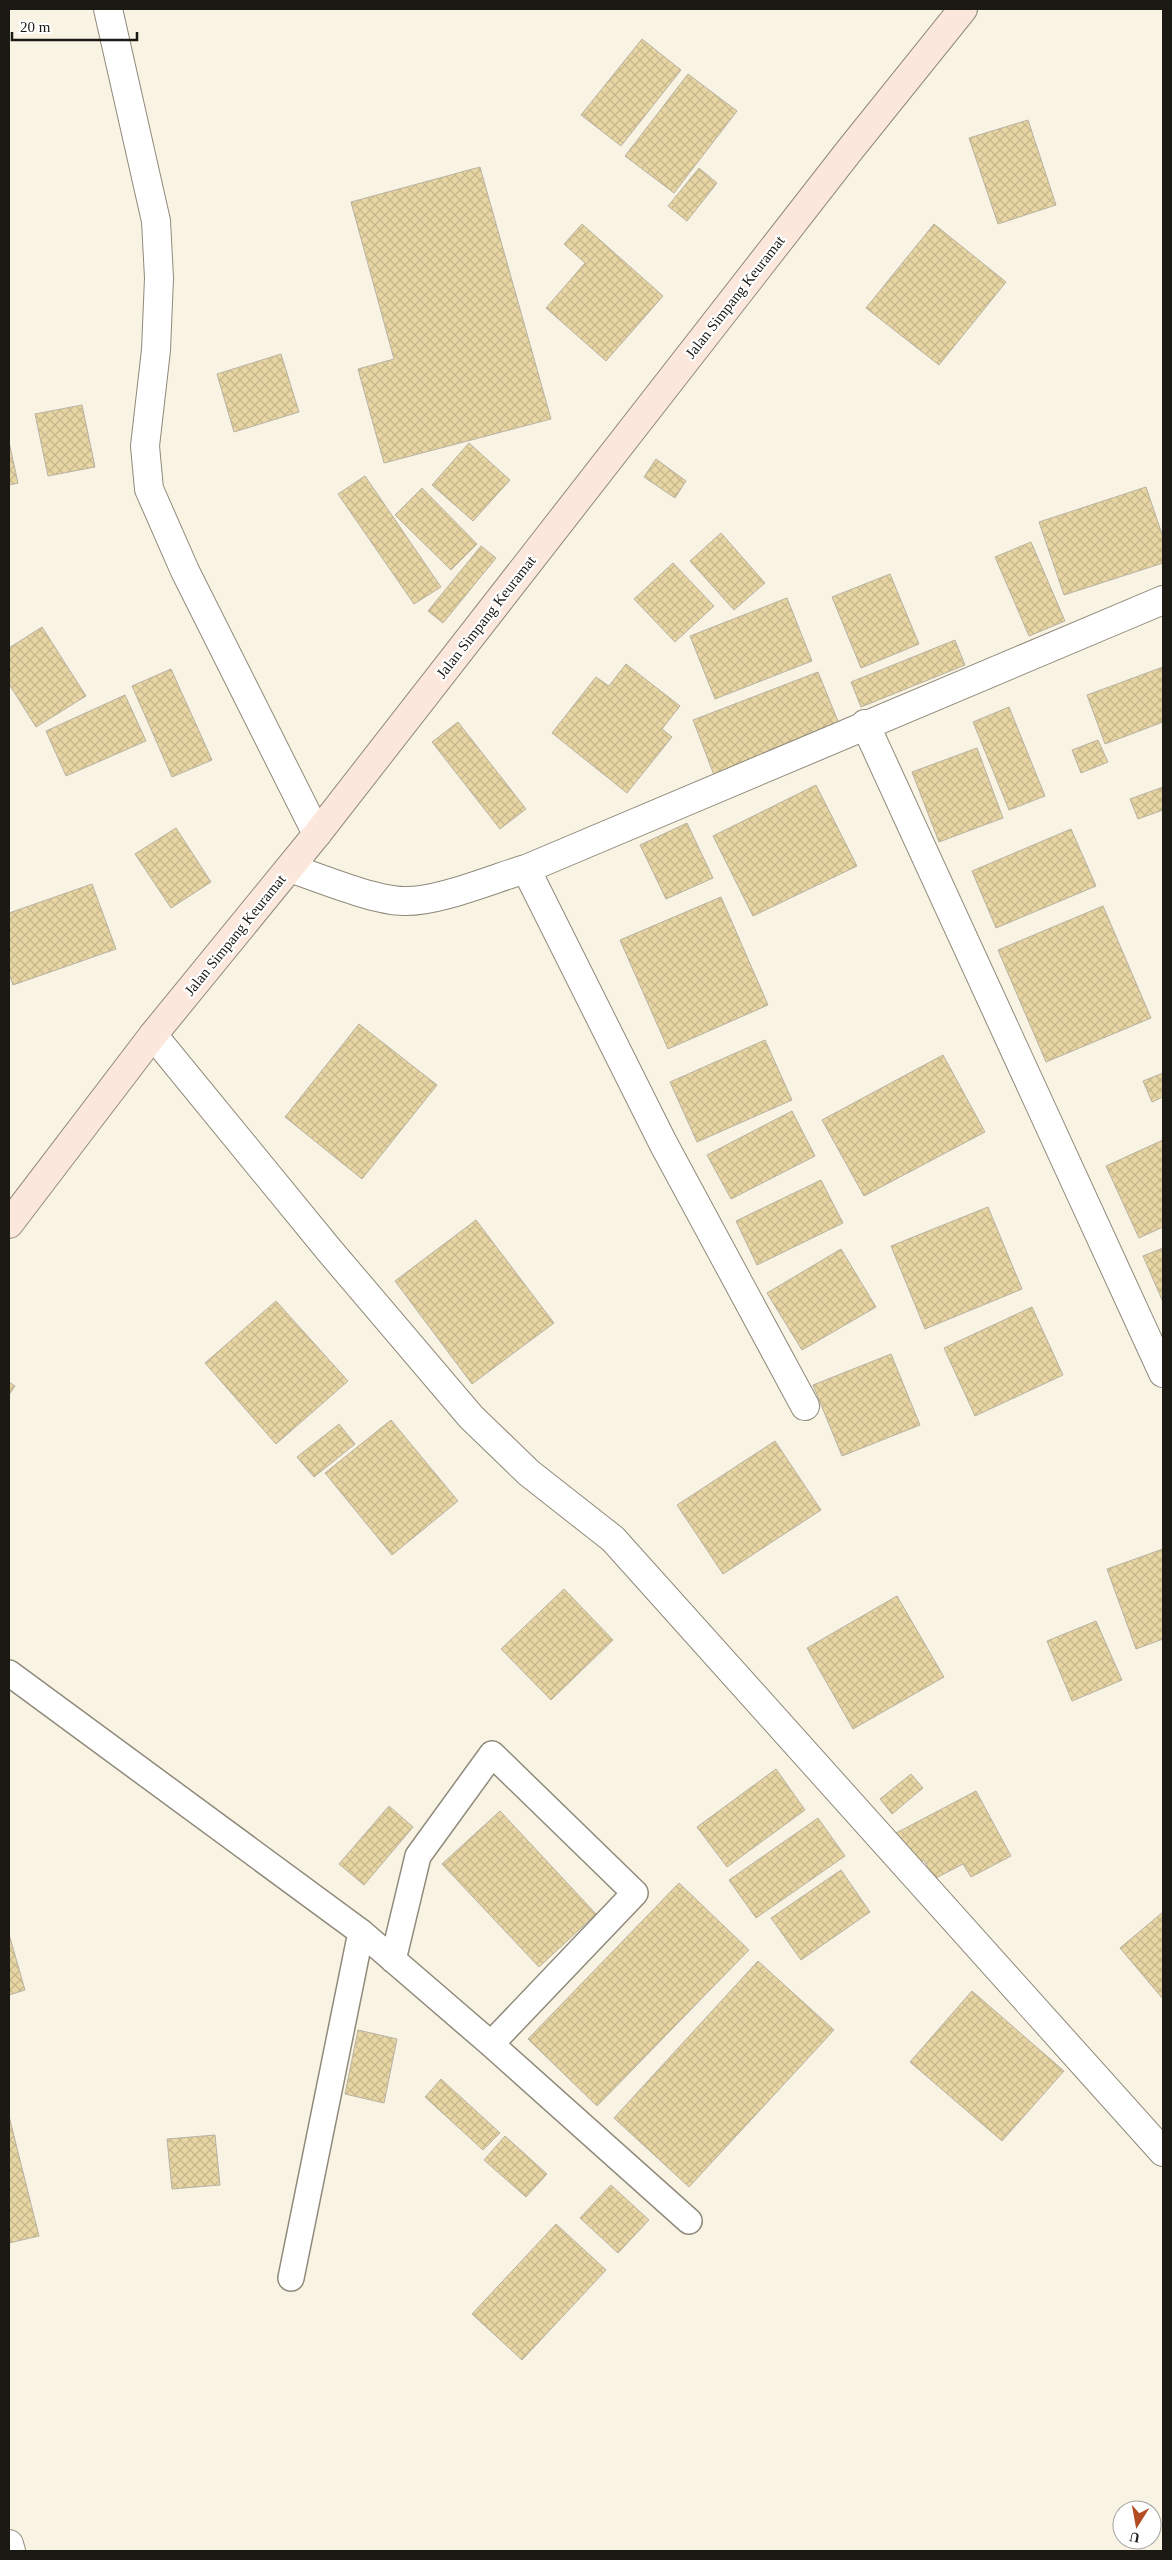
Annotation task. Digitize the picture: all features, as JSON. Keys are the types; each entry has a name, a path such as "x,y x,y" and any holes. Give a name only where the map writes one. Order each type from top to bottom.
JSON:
{"main road":[{"name":"Jalan Simpang Keuramat","path":"9,1224 153,1035 317,834 849,151 963,9"}],"street":[{"path":"108,9 156,222 159,278 156,350 145,446 149,489 185,571 317,834"},
{"path":"290,868 382,897 402,901 446,893 526,869 865,724 1163,600"},
{"path":"865,724 1163,1373"},
{"path":"526,869 663,1143 805,1406"},
{"path":"153,1035 329,1250 471,1417 530,1473 613,1539 1163,2152"},
{"path":"9,2544 11,2551"}],"lane":[{"path":"9,1673 361,1932 491,2044 689,2221"},
{"path":"393,1960 418,1856 492,1754 635,1893 491,2044"},
{"path":"291,2278 361,1932"}],"building":[{"path":"642,39 681,70 621,146 581,115"},
{"path":"688,74 737,111 674,193 625,156"},
{"path":"1028,120 1056,205 998,224 969,138"},
{"path":"480,167 551,419 384,463 358,369 394,359 351,202"},
{"path":"699,168 717,183 687,221 668,206"},
{"path":"582,224 663,296 606,361 546,308 585,263 564,244"},
{"path":"934,224 1006,282 939,365 866,308"},
{"path":"281,354 299,412 234,432 217,374"},
{"path":"82,405 95,467 48,476 35,414"},
{"path":"9,442 18,483 9,485"},
{"path":"469,443 510,480 473,521 432,485"},
{"path":"656,459 686,481 675,498 644,477"},
{"path":"365,476 441,587 414,604 338,494"},
{"path":"1146,487 1163,537 1163,563 1064,595 1039,522"},
{"path":"422,488 477,544 451,570 395,515"},
{"path":"721,533 765,583 734,610 690,561"},
{"path":"1031,542 1065,621 1029,636 995,557"},
{"path":"481,546 496,558 443,623 428,611"},
{"path":"673,563 714,606 675,642 634,599"},
{"path":"890,574 919,644 861,668 832,597"},
{"path":"787,598 812,661 715,699 690,636"},
{"path":"42,627 86,696 36,727 9,684 9,648"},
{"path":"955,640 965,665 861,707 851,682"},
{"path":"626,664 680,706 662,729 672,737 627,793 552,733 596,677 609,686"},
{"path":"1163,667 1163,722 1105,744 1087,695"},
{"path":"171,669 212,760 172,777 132,686"},
{"path":"818,672 840,726 714,775 693,720"},
{"path":"125,695 146,741 66,776 46,731"},
{"path":"1009,707 1045,796 1009,810 973,722"},
{"path":"458,722 526,809 500,829 432,742"},
{"path":"1098,740 1108,762 1081,773 1072,750"},
{"path":"977,748 1003,818 939,842 912,772"},
{"path":"816,785 857,866 753,916 713,836"},
{"path":"1163,787 1163,810 1138,819 1130,799"},
{"path":"687,823 713,878 666,899 640,845"},
{"path":"176,828 211,882 171,908 135,854"},
{"path":"1071,829 1096,886 996,928 972,871"},
{"path":"92,884 116,949 13,985 9,974 9,913"},
{"path":"721,897 768,1005 668,1049 620,940"},
{"path":"1103,906 1151,1018 1046,1062 998,950"},
{"path":"359,1024 437,1085 362,1179 285,1117"},
{"path":"765,1040 792,1100 697,1142 670,1082"},
{"path":"943,1055 985,1132 864,1196 822,1120"},
{"path":"1163,1073 1163,1097 1152,1102 1143,1081"},
{"path":"792,1111 815,1156 731,1199 707,1155"},
{"path":"1163,1140 1163,1227 1139,1238 1106,1166"},
{"path":"821,1180 843,1223 757,1265 736,1221"},
{"path":"988,1207 1022,1289 925,1329 891,1246"},
{"path":"476,1220 554,1323 472,1384 395,1281"},
{"path":"1163,1248 1163,1302 1143,1256"},
{"path":"841,1249 876,1307 802,1350 767,1293"},
{"path":"276,1301 348,1381 276,1444 205,1363"},
{"path":"1032,1307 1063,1375 975,1416 944,1348"},
{"path":"891,1354 920,1425 842,1456 813,1385"},
{"path":"9,1382 15,1386 9,1395"},
{"path":"391,1420 458,1501 392,1555 325,1473"},
{"path":"339,1424 355,1444 314,1477 297,1457"},
{"path":"775,1441 821,1510 723,1574 677,1505"},
{"path":"1163,1549 1163,1639 1136,1649 1107,1569"},
{"path":"564,1589 613,1640 551,1700 501,1649"},
{"path":"897,1596 944,1677 853,1729 807,1648"},
{"path":"1096,1621 1122,1680 1072,1701 1047,1641"},
{"path":"776,1769 805,1810 727,1867 697,1827"},
{"path":"911,1774 923,1788 892,1814 880,1799"},
{"path":"976,1791 1011,1856 971,1877 963,1864 934,1879 924,1860 913,1865 896,1833"},
{"path":"389,1806 413,1827 364,1885 339,1864"},
{"path":"500,1811 596,1914 539,1967 442,1864"},
{"path":"818,1818 845,1856 756,1918 729,1880"},
{"path":"841,1870 870,1912 801,1960 771,1918"},
{"path":"679,1883 749,1950 597,2106 528,2039"},
{"path":"1163,1912 1163,1999 1120,1948"},
{"path":"9,1934 25,1990 9,1995"},
{"path":"758,1961 834,2030 689,2187 614,2118"},
{"path":"972,1991 1064,2071 1002,2141 910,2062"},
{"path":"358,2030 397,2039 384,2103 345,2094"},
{"path":"441,2079 500,2133 483,2150 425,2097"},
{"path":"9,2116 39,2236 9,2243"},
{"path":"215,2135 220,2185 172,2189 167,2139"},
{"path":"505,2136 547,2174 526,2197 484,2160"},
{"path":"611,2185 649,2220 618,2253 580,2218"},
{"path":"556,2224 606,2270 522,2360 472,2314"}]}
